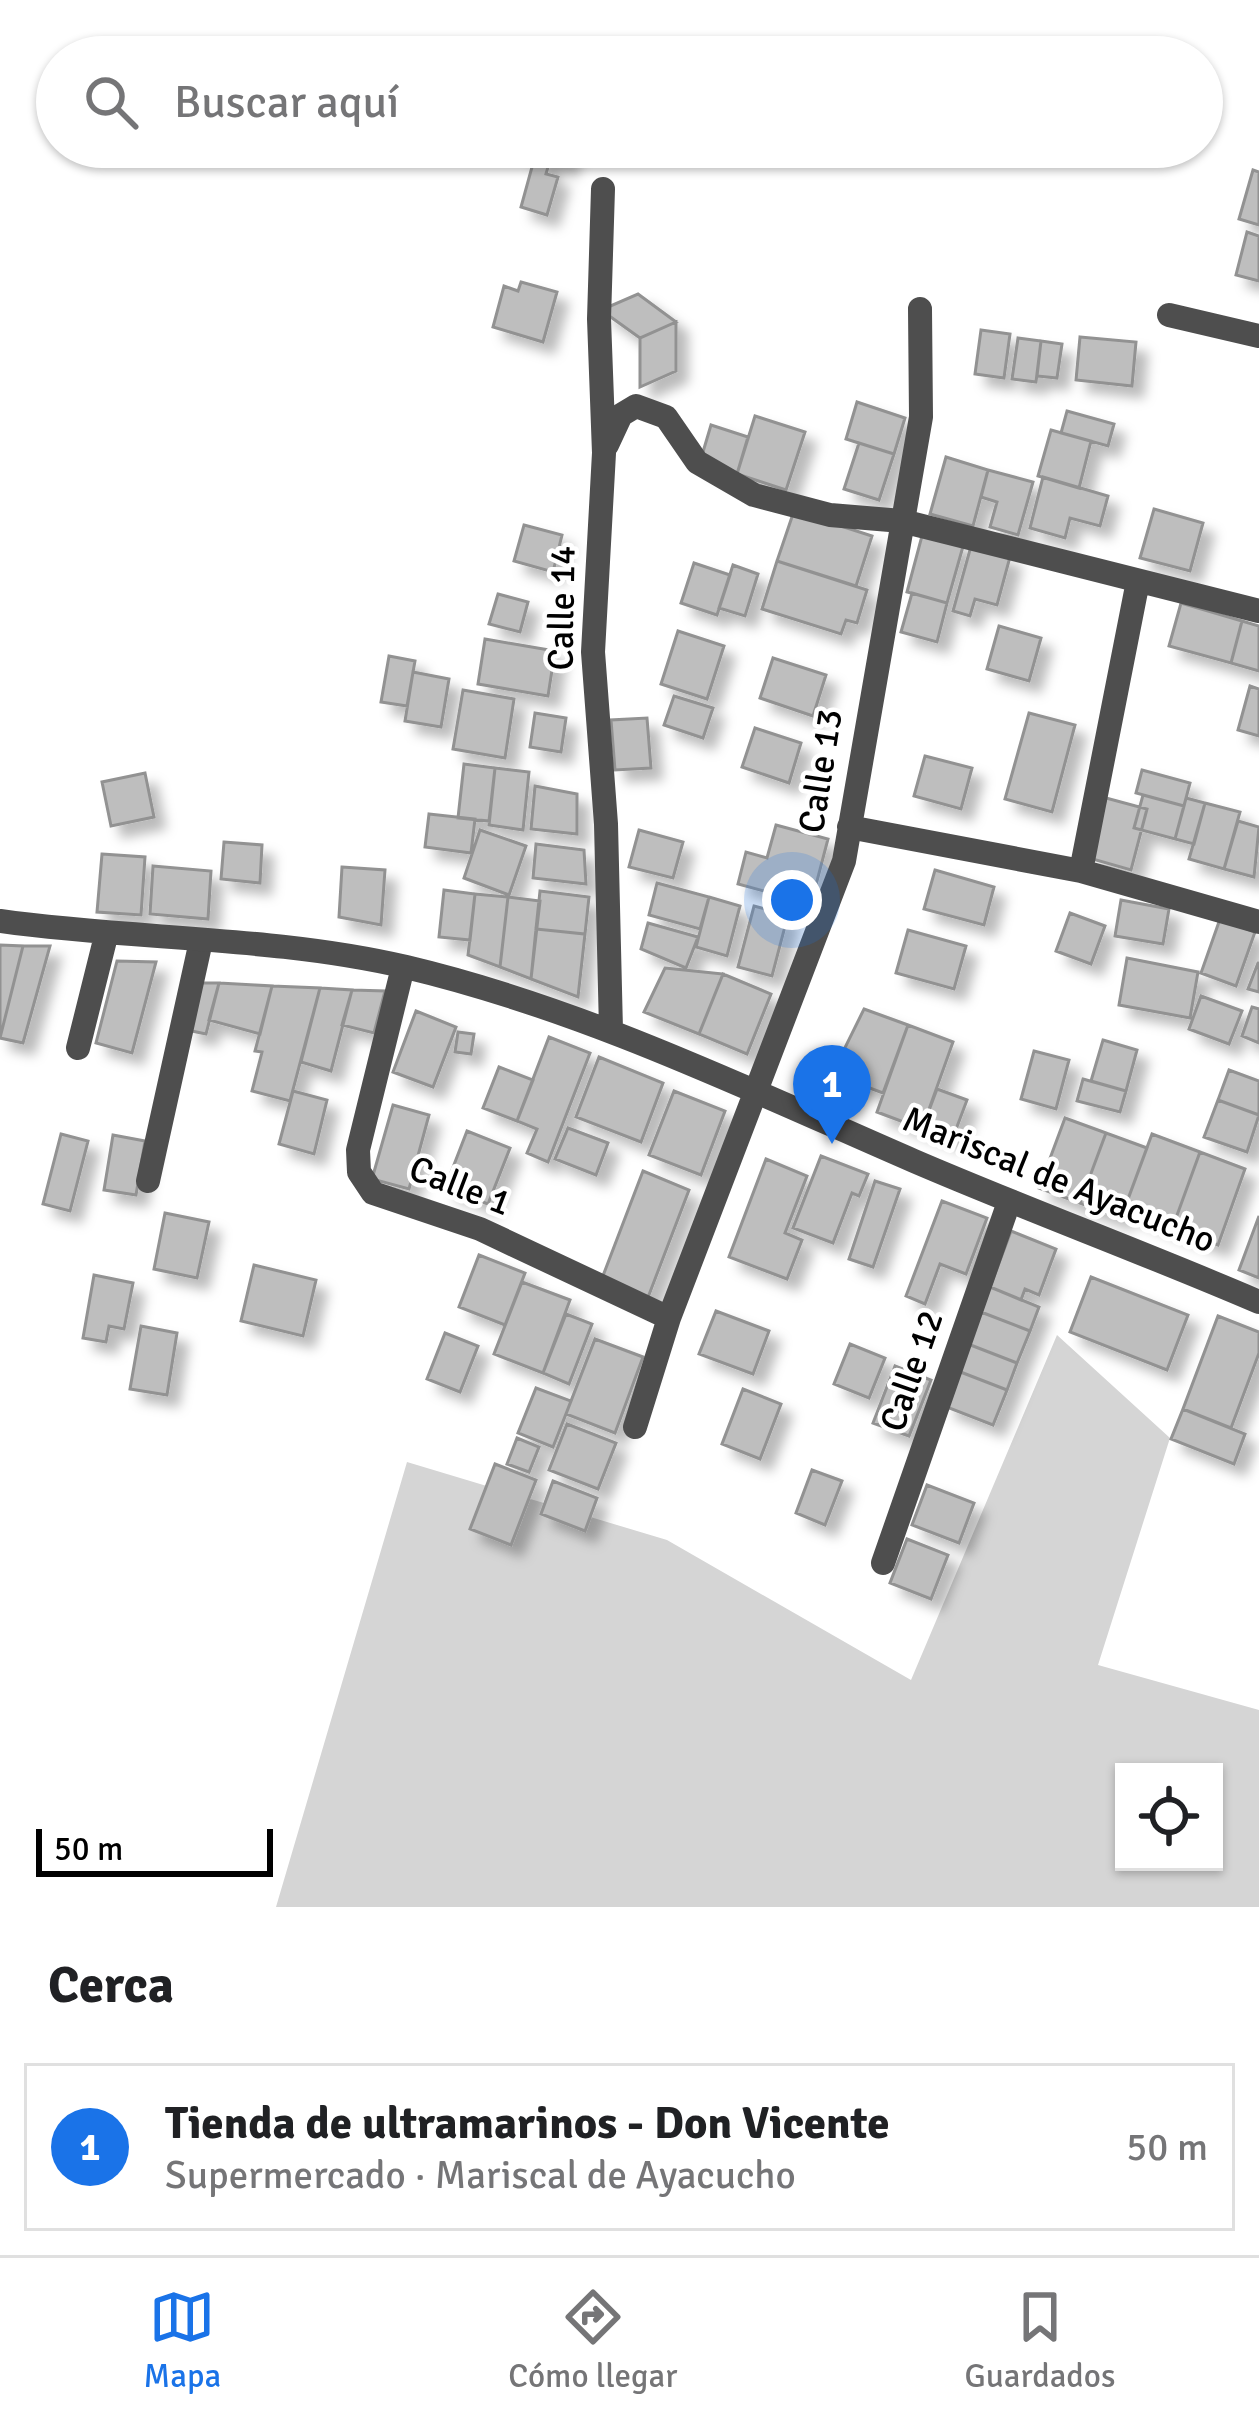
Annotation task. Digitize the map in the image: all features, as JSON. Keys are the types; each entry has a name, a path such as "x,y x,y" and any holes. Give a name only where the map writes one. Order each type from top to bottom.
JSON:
{"street":[{"name":"Calle 14","path":"603,189 598,339 604,453 593,652 606,824 611,1030"},
{"name":"Calle 13","path":"635,1427 669,1318 844,860 921,417 920,309"},
{"path":"1169,316 1259,336"},
{"path":"604,453 620,416 636,406 666,417 697,462 754,495 830,515 902,521 1259,611"},
{"path":"1081,871 1138,581"},
{"path":"849,827 1081,871 1259,922"},
{"name":"Mariscal de Ayacucho","path":"0,921 106,936 275,945 403,967 611,1030 1009,1202 1259,1302"},
{"path":"78,1048 106,936"},
{"path":"148,1181 201,941"},
{"name":"Calle 1","path":"403,967 358,1150 359,1172 373,1193 480,1229 669,1318"},
{"name":"Calle 12","path":"883,1563 1009,1202"}],"shaded area":[{"path":"1057,1335 1170,1438 1098,1665 1259,1710 1259,1907 276,1907 407,1462 667,1540 911,1680"}],"building":[{"path":"532,168 548,168 546,174 558,177 547,215 521,207"},
{"path":"1253,170 1259,172 1259,225 1239,219"},
{"path":"1247,232 1259,236 1259,281 1236,275"},
{"path":"521,282 557,292 543,342 493,327 504,286 518,291"},
{"path":"638,294 676,322 640,338 601,310"},
{"path":"676,322 676,371 640,387 640,338"},
{"path":"981,330 1010,334 1004,378 975,374"},
{"path":"1080,337 1136,342 1132,386 1076,380"},
{"path":"1018,338 1041,341 1036,382 1012,379"},
{"path":"1041,341 1062,344 1057,378 1037,376"},
{"path":"857,402 905,418 894,454 846,439"},
{"path":"1067,411 1114,424 1108,446 1061,433"},
{"path":"755,416 805,432 786,490 737,474"},
{"path":"711,425 748,437 737,474 700,462"},
{"path":"1051,430 1091,441 1079,488 1038,476"},
{"path":"859,443 894,454 879,500 844,489"},
{"path":"946,457 988,470 973,526 930,514"},
{"path":"988,470 1033,482 1018,535 990,527 997,502 981,497"},
{"path":"1043,477 1108,496 1100,526 1070,518 1065,538 1030,528"},
{"path":"1154,509 1203,523 1190,571 1140,558"},
{"path":"794,511 872,536 856,586 777,561"},
{"path":"524,525 562,535 553,572 514,561"},
{"path":"923,532 964,543 947,603 907,592"},
{"path":"971,546 1010,557 997,605 975,599 970,616 953,611"},
{"path":"777,561 867,590 857,623 846,620 841,634 762,609"},
{"path":"694,563 730,575 717,615 681,603"},
{"path":"733,565 758,574 745,616 719,608"},
{"path":"912,593 947,603 937,642 901,632"},
{"path":"498,594 528,602 520,632 489,624"},
{"path":"1181,603 1242,621 1231,663 1169,646"},
{"path":"1242,621 1259,626 1259,671 1231,663"},
{"path":"999,626 1041,638 1029,681 987,669"},
{"path":"678,631 724,646 707,699 661,684"},
{"path":"485,639 555,651 548,696 478,684"},
{"path":"389,656 415,661 407,706 381,702"},
{"path":"773,658 826,675 813,716 760,698"},
{"path":"413,672 449,679 441,727 405,721"},
{"path":"1250,686 1259,689 1259,736 1238,730"},
{"path":"463,690 514,699 505,758 453,749"},
{"path":"674,696 713,708 703,738 664,725"},
{"path":"535,713 566,718 561,752 530,747"},
{"path":"1029,713 1075,725 1052,812 1005,799"},
{"path":"647,718 651,768 615,770 611,720"},
{"path":"755,728 801,743 789,783 742,767"},
{"path":"925,756 972,768 961,809 914,796"},
{"path":"464,764 495,768 489,821 458,818"},
{"path":"495,768 529,772 523,830 489,825"},
{"path":"1142,770 1190,783 1184,806 1136,793"},
{"path":"145,773 154,817 111,826 102,782"},
{"path":"535,786 577,794 577,834 531,829"},
{"path":"1143,795 1184,806 1175,839 1134,828"},
{"path":"1106,798 1147,809 1131,870 1089,858"},
{"path":"1186,798 1205,803 1194,844 1175,839"},
{"path":"1205,803 1240,812 1224,869 1189,859"},
{"path":"429,814 475,819 471,853 425,847"},
{"path":"1238,821 1259,827 1254,877 1224,869"},
{"path":"776,825 828,839 811,904 738,884 746,852 767,858"},
{"path":"480,830 526,846 509,895 464,878"},
{"path":"639,830 683,842 673,878 629,867"},
{"path":"224,842 262,845 260,883 221,879"},
{"path":"536,844 584,850 586,884 533,878"},
{"path":"102,854 145,857 141,915 97,912"},
{"path":"153,866 211,871 208,919 150,914"},
{"path":"342,867 385,870 381,925 339,917"},
{"path":"935,870 994,887 984,925 924,909"},
{"path":"657,883 709,897 700,929 649,915"},
{"path":"444,890 475,894 470,940 439,937"},
{"path":"540,891 589,897 585,934 536,929"},
{"path":"475,894 508,897 500,967 468,955"},
{"path":"508,897 540,901 531,979 500,967"},
{"path":"709,897 740,906 727,956 696,947"},
{"path":"1121,900 1169,909 1163,944 1115,936"},
{"path":"754,906 788,915 772,976 738,967"},
{"path":"1070,913 1105,926 1091,964 1056,951"},
{"path":"1220,919 1255,932 1236,986 1201,973"},
{"path":"648,923 698,937 686,968 641,949"},
{"path":"536,929 585,934 578,997 531,979"},
{"path":"908,930 966,946 954,989 896,973"},
{"path":"0,945 23,946 0,1038"},
{"path":"23,946 50,946 23,1043 0,1038"},
{"path":"1127,958 1198,972 1190,1018 1119,1005"},
{"path":"117,961 156,962 132,1053 96,1043"},
{"path":"1259,963 1259,992 1248,989"},
{"path":"665,968 723,974 699,1034 644,1012"},
{"path":"723,974 771,994 747,1054 699,1034"},
{"path":"197,983 219,983 206,1034 187,1030"},
{"path":"219,983 272,986 260,1034 209,1020"},
{"path":"272,986 320,988 290,1101 252,1091 262,1052 255,1051"},
{"path":"320,988 352,990 331,1071 301,1062"},
{"path":"352,990 385,991 374,1033 342,1025"},
{"path":"1201,996 1242,1011 1229,1044 1189,1029"},
{"path":"1252,1007 1259,1009 1259,1043 1242,1036"},
{"path":"864,1009 908,1025 883,1093 832,1074"},
{"path":"416,1011 456,1027 433,1087 393,1072"},
{"path":"908,1025 953,1042 922,1129 877,1112"},
{"path":"458,1032 474,1034 471,1054 455,1052"},
{"path":"549,1037 590,1053 548,1162 527,1153 537,1129 517,1121"},
{"path":"1103,1040 1137,1050 1126,1091 1091,1081"},
{"path":"1034,1051 1069,1060 1056,1109 1021,1099"},
{"path":"599,1057 663,1083 641,1142 576,1117"},
{"path":"499,1067 533,1080 517,1121 483,1108"},
{"path":"1229,1070 1259,1081 1259,1115 1218,1100"},
{"path":"1083,1079 1126,1091 1120,1112 1077,1101"},
{"path":"937,1089 967,1100 952,1140 922,1129"},
{"path":"293,1091 327,1100 314,1154 279,1144"},
{"path":"674,1091 725,1111 701,1175 649,1155"},
{"path":"1218,1100 1259,1115 1247,1152 1204,1137"},
{"path":"393,1105 429,1115 409,1189 372,1179"},
{"path":"1065,1118 1106,1133 1080,1203 1039,1188"},
{"path":"568,1128 608,1143 596,1175 555,1159"},
{"path":"467,1131 510,1148 488,1204 445,1188"},
{"path":"1106,1133 1147,1148 1121,1218 1080,1203"},
{"path":"61,1134 88,1141 70,1211 43,1204"},
{"path":"1152,1134 1200,1152 1172,1229 1124,1210"},
{"path":"113,1135 145,1141 136,1195 104,1190"},
{"path":"1200,1152 1245,1169 1218,1245 1172,1229"},
{"path":"821,1156 868,1174 859,1196 852,1193 833,1243 793,1228"},
{"path":"766,1159 807,1176 785,1233 802,1240 787,1279 729,1257"},
{"path":"643,1171 689,1190 647,1300 601,1281"},
{"path":"875,1181 900,1189 873,1267 849,1259"},
{"path":"942,1201 987,1218 966,1274 940,1264 925,1304 906,1296"},
{"path":"165,1213 209,1222 197,1278 154,1269"},
{"path":"1259,1216 1259,1278 1239,1270"},
{"path":"1011,1231 1056,1249 1039,1295 1025,1289 1021,1300 990,1287"},
{"path":"479,1255 525,1273 505,1325 459,1307"},
{"path":"254,1265 316,1280 303,1336 241,1321"},
{"path":"94,1275 133,1283 124,1329 109,1326 106,1342 83,1338"},
{"path":"1091,1277 1188,1315 1167,1370 1070,1332"},
{"path":"522,1282 570,1300 543,1373 494,1354"},
{"path":"990,1287 1039,1307 1030,1331 981,1312"},
{"path":"716,1311 769,1331 753,1374 699,1354"},
{"path":"981,1312 1030,1331 1017,1363 968,1344"},
{"path":"566,1314 592,1324 569,1384 543,1373"},
{"path":"1218,1316 1259,1332 1259,1353 1231,1428 1183,1409"},
{"path":"141,1326 177,1333 167,1395 130,1389"},
{"path":"445,1333 478,1346 460,1392 427,1379"},
{"path":"595,1339 643,1357 615,1433 566,1414"},
{"path":"850,1344 885,1358 869,1398 834,1384"},
{"path":"968,1344 1017,1363 1007,1390 958,1371"},
{"path":"895,1366 931,1380 909,1436 873,1423"},
{"path":"958,1371 1007,1390 993,1425 944,1406"},
{"path":"536,1388 571,1401 553,1447 518,1433"},
{"path":"743,1389 781,1404 760,1459 722,1444"},
{"path":"1183,1409 1245,1434 1234,1464 1171,1439"},
{"path":"567,1424 616,1443 598,1489 549,1470"},
{"path":"517,1438 539,1447 529,1472 507,1464"},
{"path":"495,1464 536,1480 511,1545 470,1529"},
{"path":"812,1470 842,1481 825,1525 796,1513"},
{"path":"553,1481 597,1498 585,1531 541,1514"},
{"path":"927,1485 974,1503 959,1543 912,1525"},
{"path":"907,1539 948,1555 931,1599 890,1583"}],"place":[{"name":"Tienda de ultramarinos - Don Vicente","path":"832,1144"}]}
